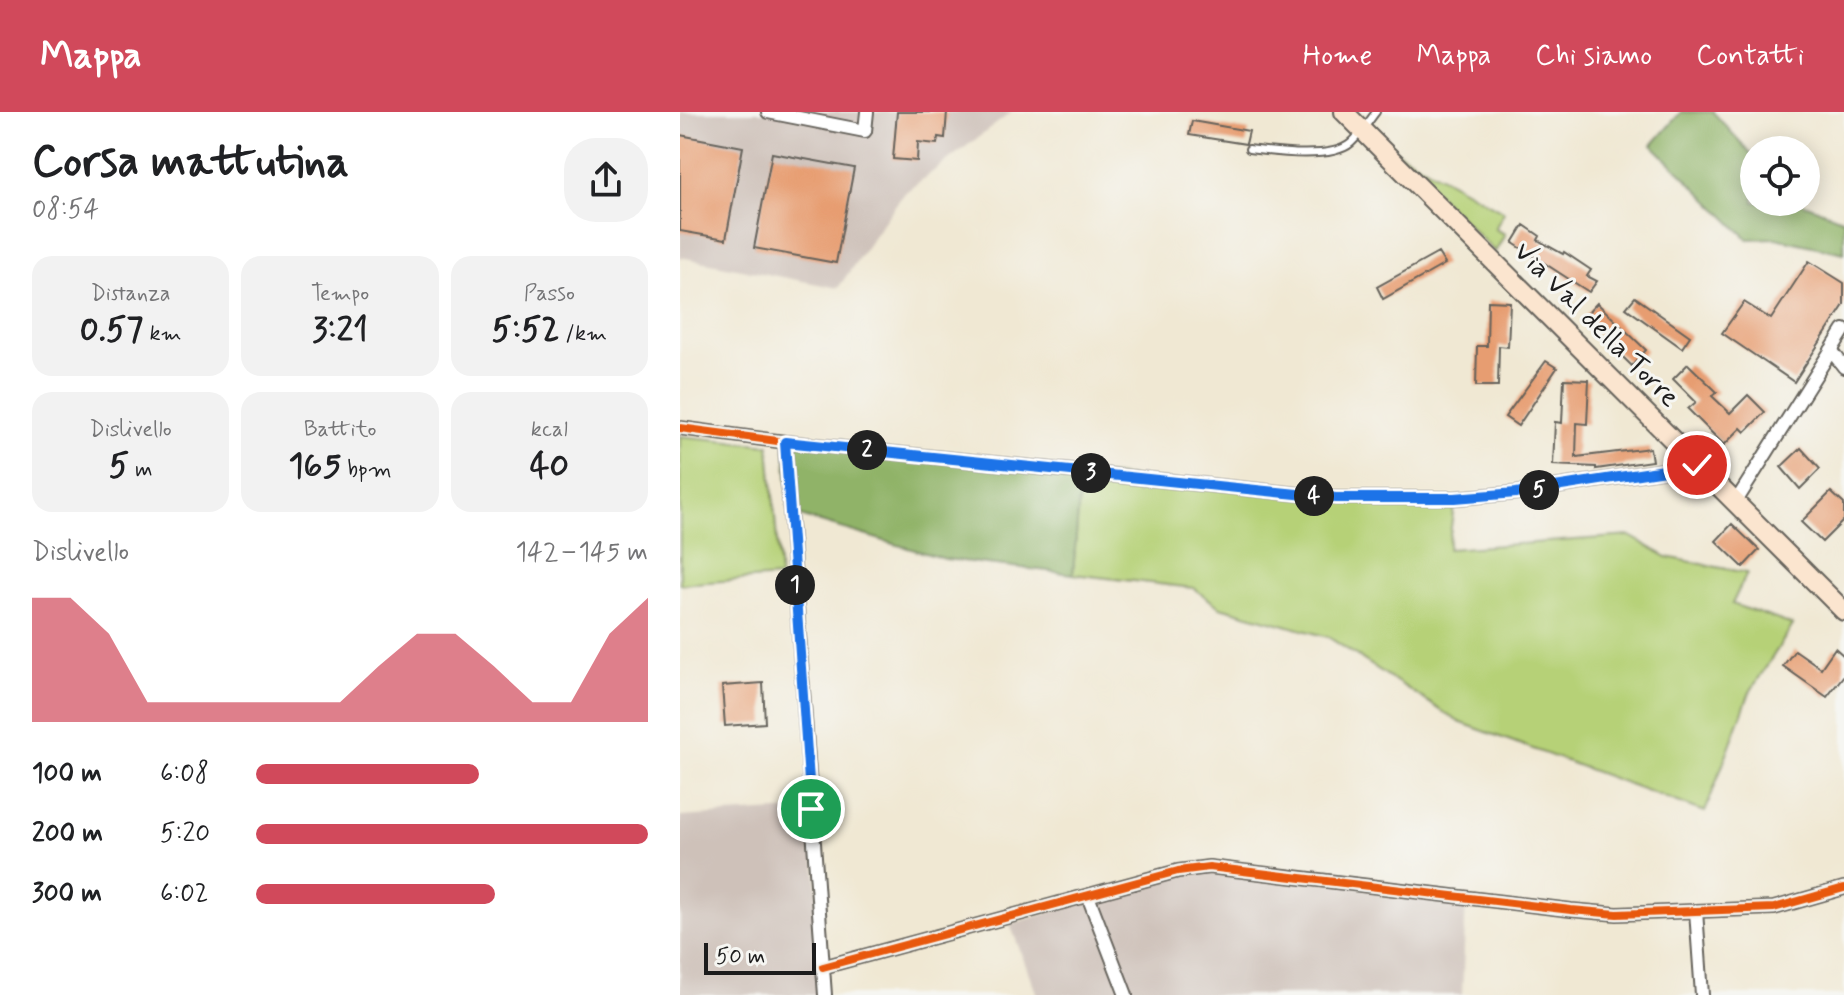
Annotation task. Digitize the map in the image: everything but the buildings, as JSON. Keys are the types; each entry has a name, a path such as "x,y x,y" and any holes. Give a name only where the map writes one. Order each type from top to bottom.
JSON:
{"street":[{"path":"768,112 865,131 867,112"},
{"name":"Via Val della Torre","path":"1344,112 1844,611"},
{"path":"1735,503 1844,330"},
{"path":"1831,350 1844,367"},
{"path":"680,428 785,442 1336,498 1486,496 1697,465"},
{"path":"785,442 825,995"},
{"path":"823,967 1178,871 1209,867 1617,914 1774,908 1844,888"},
{"path":"1088,896 1126,995"},
{"path":"1696,911 1702,995"}],"lane":[{"path":"1249,149 1289,154 1331,151 1349,145 1376,112"}],"shaded area":[{"path":"680,112 1012,112 903,194 838,288 680,257"},
{"path":"811,809 825,995 680,995 680,817"},
{"path":"1209,867 1466,898 1462,995 1037,995 1010,924"}],"green space":[{"path":"1681,112 1713,112 1740,142 1740,216 1820,216 1820,210 1844,220 1844,253 1776,238 1748,239 1652,145"},
{"path":"1392,149 1504,212 1495,229 1505,234 1495,252"},
{"path":"680,436 769,445 780,577 680,584"},
{"path":"785,442 1081,472 1073,574 945,559 790,513"},
{"path":"1081,472 1336,498 1455,498 1448,549 1630,536 1667,557 1747,573 1732,604 1793,625 1750,692 1705,812 1459,722 1328,637 1220,607 1193,588 1073,574"}],"cycle path":[{"path":"680,428 785,442 1336,498 1455,498 1516,493 1697,465"},
{"path":"823,967 1178,871 1209,867 1617,914 1774,908 1844,888"}],"route":[{"path":"811,809 785,442 1336,498 1455,498 1516,493 1697,465"}]}
